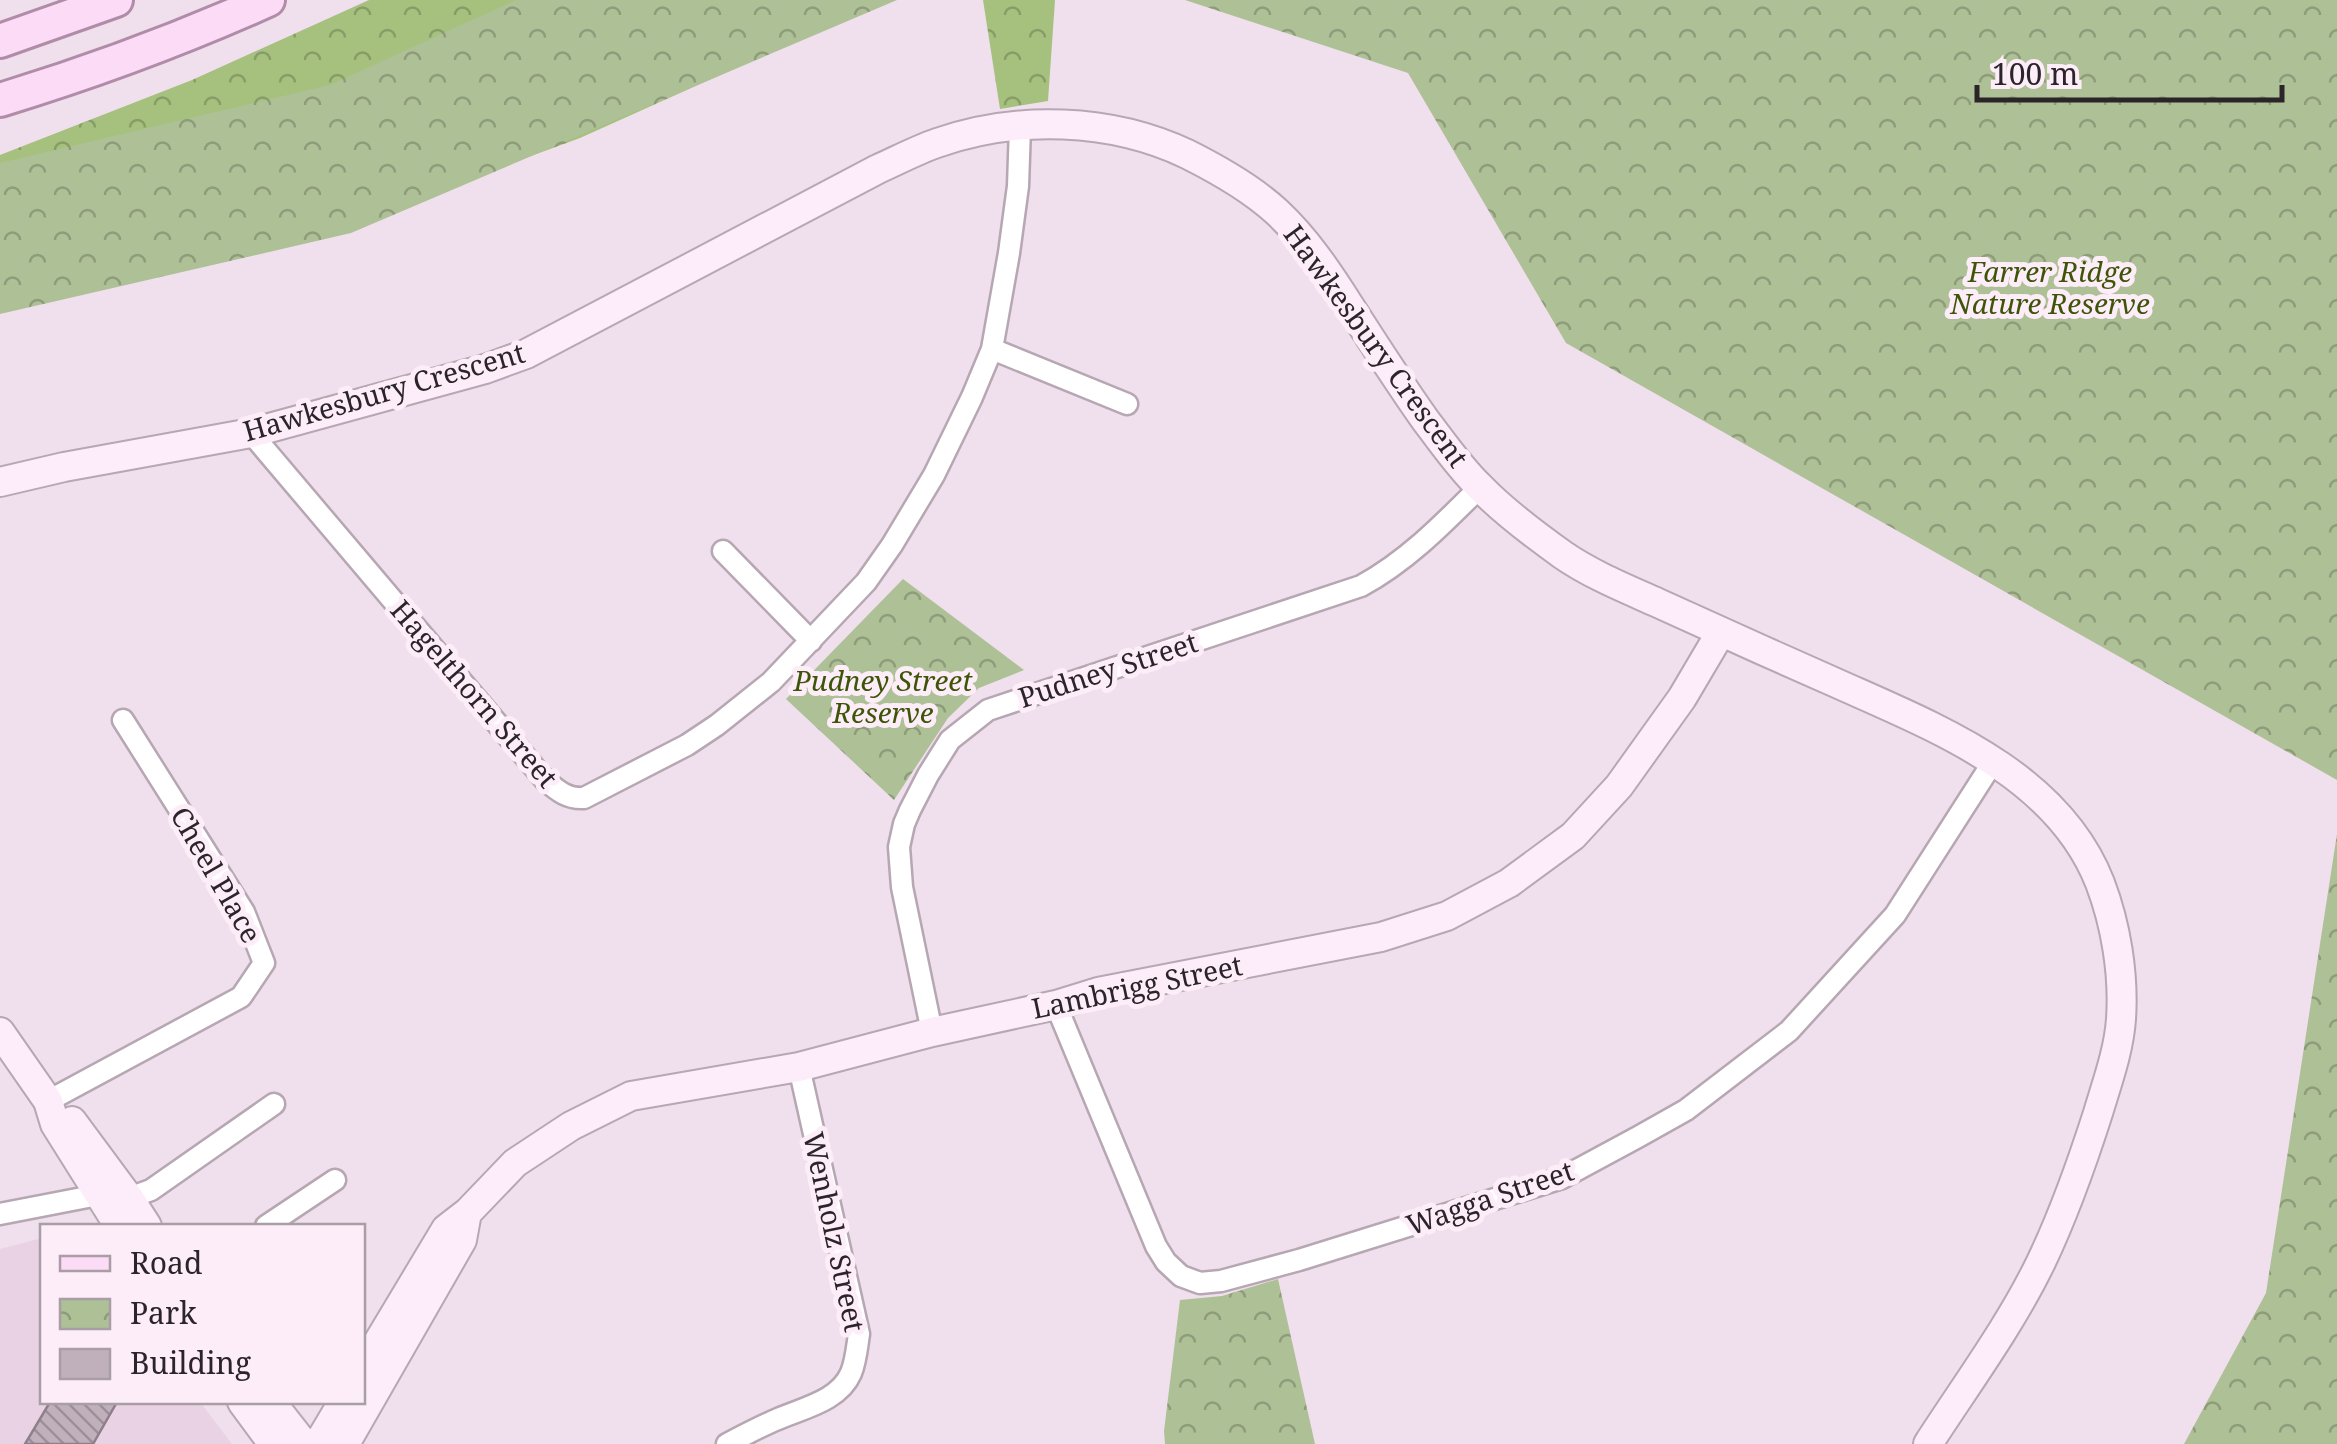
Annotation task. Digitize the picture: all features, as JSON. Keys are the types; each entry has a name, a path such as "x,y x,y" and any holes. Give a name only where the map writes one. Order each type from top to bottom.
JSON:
{"main road":[{"path":"0,41 116,0"},
{"path":"0,100 126,58 268,0"}],"street":[{"name":"Hawkesbury Crescent","path":"0,482 251,433 526,354 941,141 978,132 1058,124 1114,130 1182,152 1254,193 1279,214 1305,242 1426,420 1480,487 1568,558 1621,586 1960,740 2041,797 2069,827 2090,859 2114,928 2121,987 2121,1023 2107,1084 2088,1146 2040,1266 1928,1444"},
{"name":"Hagelthorn Street","path":"251,433 544,780 558,792 584,798 687,745 770,682 866,582 892,546 934,475 992,349 1010,253 1020,127"},
{"path":"992,349 1127,404"},
{"name":"Pudney Street","path":"932,1032 902,887 899,847 910,810 950,740 988,710 1361,586 1411,552 1480,487"},
{"path":"723,552 811,641"},
{"name":"Lambrigg Street","path":"365,1365 446,1230 515,1163 571,1126 630,1096 798,1067 1098,992 1381,937 1447,916 1509,882 1572,836 1620,786 1682,698 1721,632"},
{"name":"Cheel Place","path":"48,1101 241,997 264,963 244,912 123,720"},
{"name":"Wagga Street","path":"1056,1005 1156,1246 1181,1276 1200,1283 1220,1282 1562,1178 1686,1110 1788,1031 1894,916 1993,762"},
{"path":"0,1032 48,1101 55,1124 118,1224"},
{"name":"Wenholz Street","path":"728,1444 822,1402 850,1376 856,1356 859,1334 798,1067"},
{"path":"48,1101 66,1114 146,1224"},
{"path":"0,1214 98,1195 129,1198 153,1189 274,1104"},
{"path":"269,1224 335,1180"},
{"name":"Lambrigg Street","path":"345,1444 462,1240 468,1212"},
{"path":"243,1404 273,1444"},
{"path":"273,1404 304,1444"},
{"path":"318,1444 343,1404"}],"shaded area":[{"path":"40,1239 40,1404 202,1404 232,1444 0,1444 0,1249"}],"green space":[{"path":"369,0 887,0 580,138 285,247 0,311 0,155 192,80"},
{"path":"516,0 897,0 351,233 0,314 0,163 330,85"},
{"path":"983,0 1055,0 1048,101 1000,109"},
{"name":"Farrer Ridge Nature Reserve","path":"1185,0 2337,0 2337,780 1566,343 1408,73"},
{"name":"Pudney Street Reserve","path":"903,579 1024,670 979,688 948,718 894,800 786,699"},
{"path":"2337,834 2337,1444 2184,1444 2266,1293"},
{"path":"1278,1279 1315,1444 1165,1444 1180,1300 1222,1296"}],"building":[{"path":"49,1404 116,1404 93,1444 25,1444"}]}
